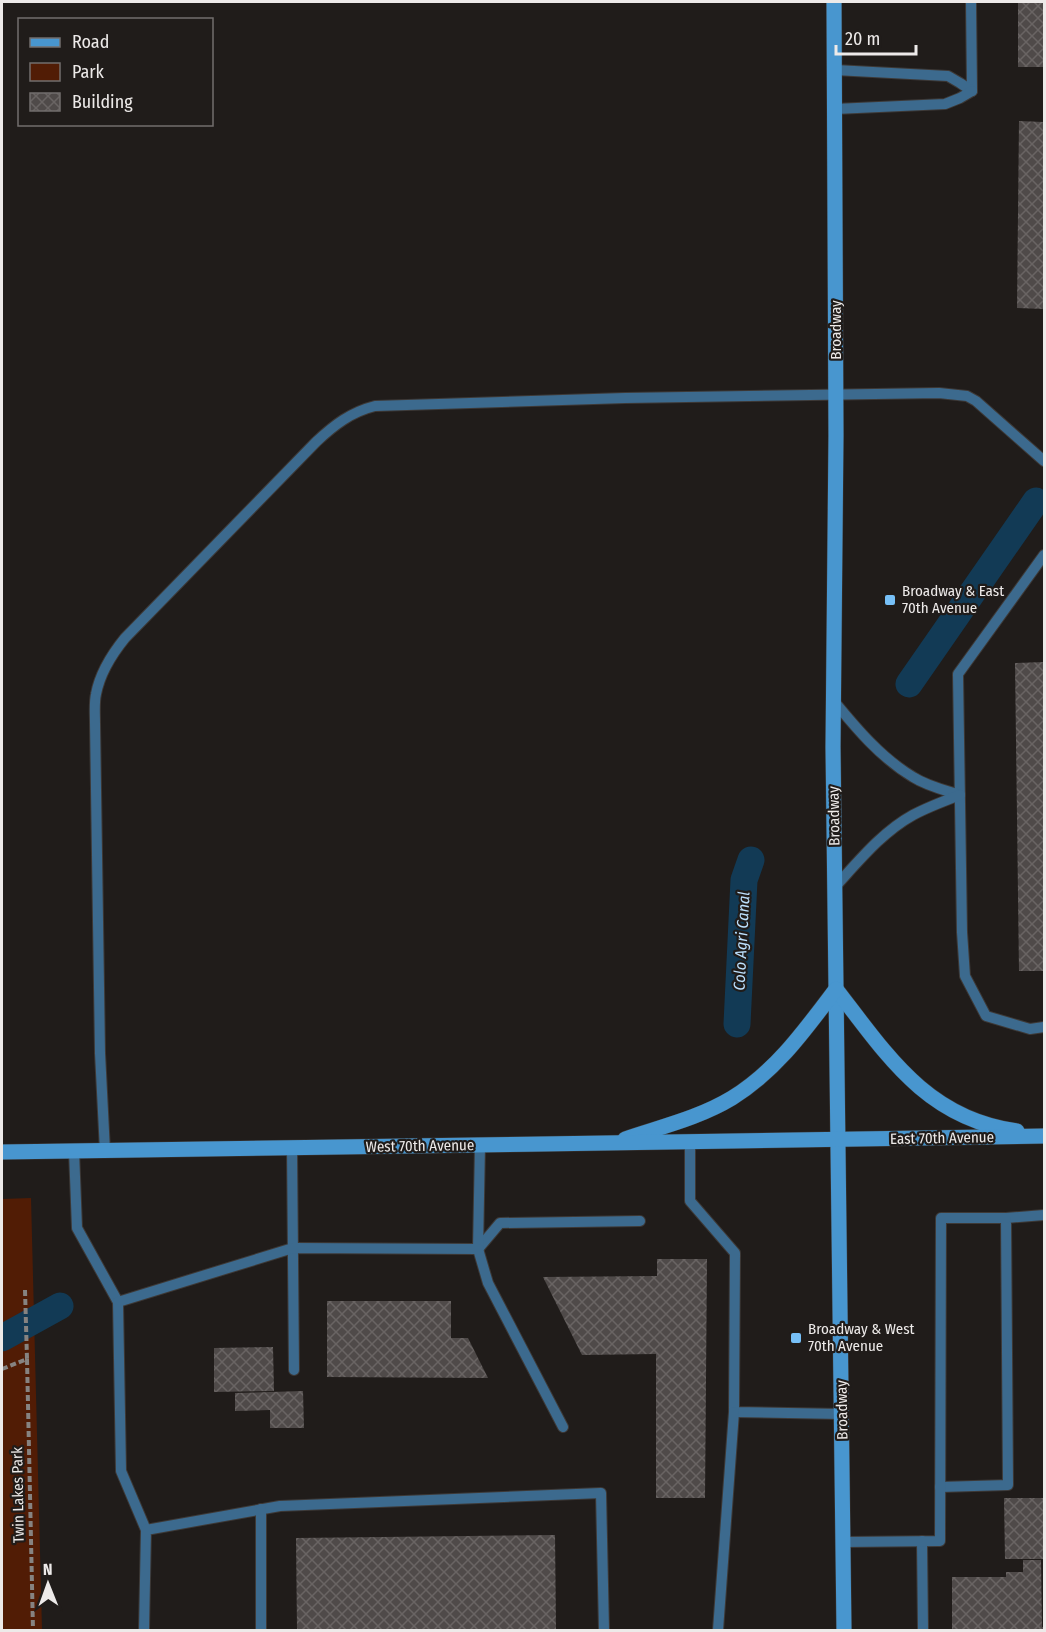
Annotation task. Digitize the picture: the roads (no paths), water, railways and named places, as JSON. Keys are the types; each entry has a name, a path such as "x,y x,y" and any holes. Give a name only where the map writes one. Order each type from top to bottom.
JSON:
{"main road":[{"name":"Broadway","path":"834,2 836,394 834,888 844,1630"},
{"path":"611,1144 692,1117 744,1090 791,1048 836,989 899,1069 931,1097 970,1119 1011,1130 1044,1135"},
{"name":"East 70th Avenue","path":"839,1140 1044,1135"},
{"name":"West 70th Avenue","path":"2,1152 839,1140"}],"lane":[{"path":"971,2 972,91"},
{"path":"835,70 948,76 972,91"},
{"path":"835,109 945,104 972,91"},
{"path":"105,1151 100,1026 95,704 99,684 111,658 125,638 316,442 342,419 363,409 387,405 625,398 939,393 967,396 985,408 1044,461"},
{"path":"1044,555 958,674 964,976 986,1016 1030,1029 1044,1027"},
{"path":"833,700 857,728 894,764 929,785 960,795"},
{"path":"834,888 899,824 927,808 960,795"},
{"path":"690,1143 690,1201 735,1252 734,1412 718,1630"},
{"path":"480,1145 478,1249 488,1283 562,1427"},
{"path":"292,1147 294,1370"},
{"path":"74,1151 77,1228 118,1302 121,1471 146,1530 144,1630"},
{"path":"843,1542 940,1541 941,1218 1006,1218 1044,1215"},
{"path":"940,1487 1008,1485 1006,1218"},
{"path":"478,1249 500,1223 640,1221"},
{"path":"118,1302 292,1248 478,1249"},
{"path":"734,1412 842,1414"},
{"path":"146,1530 280,1506 601,1492 604,1630"},
{"path":"261,1509 261,1630"},
{"path":"922,1541 923,1630"}],"waterway":[{"name":"Colo Agri Canal","path":"909,684 1036,501"},
{"name":"Colo Agri Canal","path":"737,1024 744,880 751,860"},
{"name":"Colo Agri Canal","path":"2,1338 60,1306"}],"place":[{"name":"Broadway & East 70th Avenue","path":"890,600"},
{"name":"Broadway & West 70th Avenue","path":"796,1338"}]}
